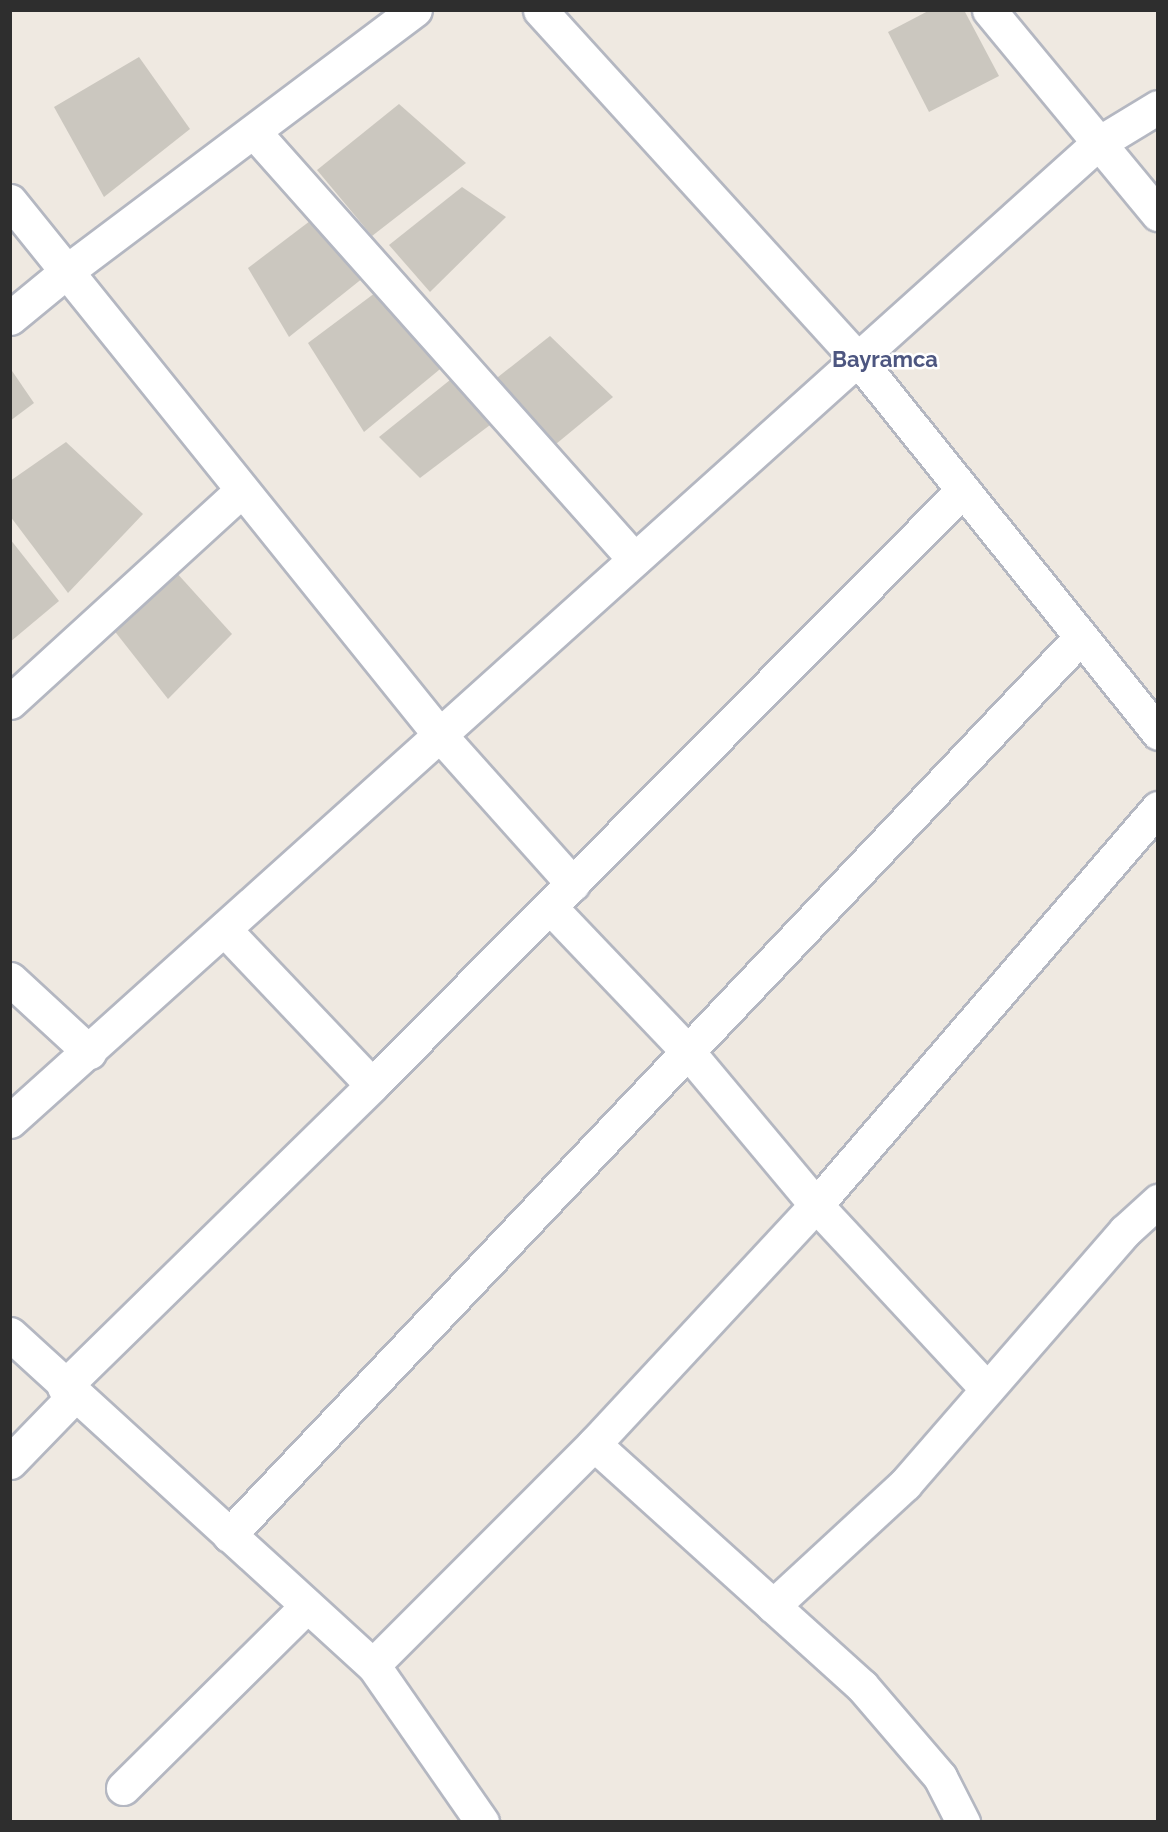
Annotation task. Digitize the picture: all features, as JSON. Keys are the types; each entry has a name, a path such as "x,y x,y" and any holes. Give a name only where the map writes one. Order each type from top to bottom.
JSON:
{"street":[{"path":"10,318 67,271 415,10"},
{"path":"540,10 857,358 1158,733"},
{"path":"989,10 1097,144 1158,214"},
{"path":"10,1121 1097,144 1158,106"},
{"path":"254,132 634,559"},
{"path":"10,201 439,734 573,884"},
{"path":"15,690 242,490"},
{"path":"10,1462 69,1391 963,490"},
{"path":"229,1535 1081,636"},
{"path":"373,1665 594,1444 816,1205 1158,808"},
{"path":"550,907 688,1053 816,1205 987,1389"},
{"path":"224,929 372,1085"},
{"path":"10,979 89,1052"},
{"path":"773,1606 905,1484 1125,1231 1158,1201"},
{"path":"10,1334 69,1391 373,1665 482,1821"},
{"path":"594,1444 862,1686 940,1777 963,1821"},
{"path":"123,1788 307,1606"}],"building":[{"path":"930,10 964,10 999,76 929,112 888,32"},
{"path":"139,57 190,129 104,197 54,107"},
{"path":"399,104 466,163 372,236 317,170"},
{"path":"462,187 506,217 430,292 389,245"},
{"path":"310,221 368,274 289,337 248,268"},
{"path":"387,284 445,365 364,432 308,343"},
{"path":"550,336 613,397 556,444 493,381"},
{"path":"10,368 34,403 10,421"},
{"path":"450,380 490,425 420,478 379,437"},
{"path":"66,442 143,514 68,593 10,516 10,481"},
{"path":"10,539 59,601 10,642"},
{"path":"156,550 232,634 168,699 98,610"}],"district":[{"name":"Bayramca","path":"885,360"}]}
